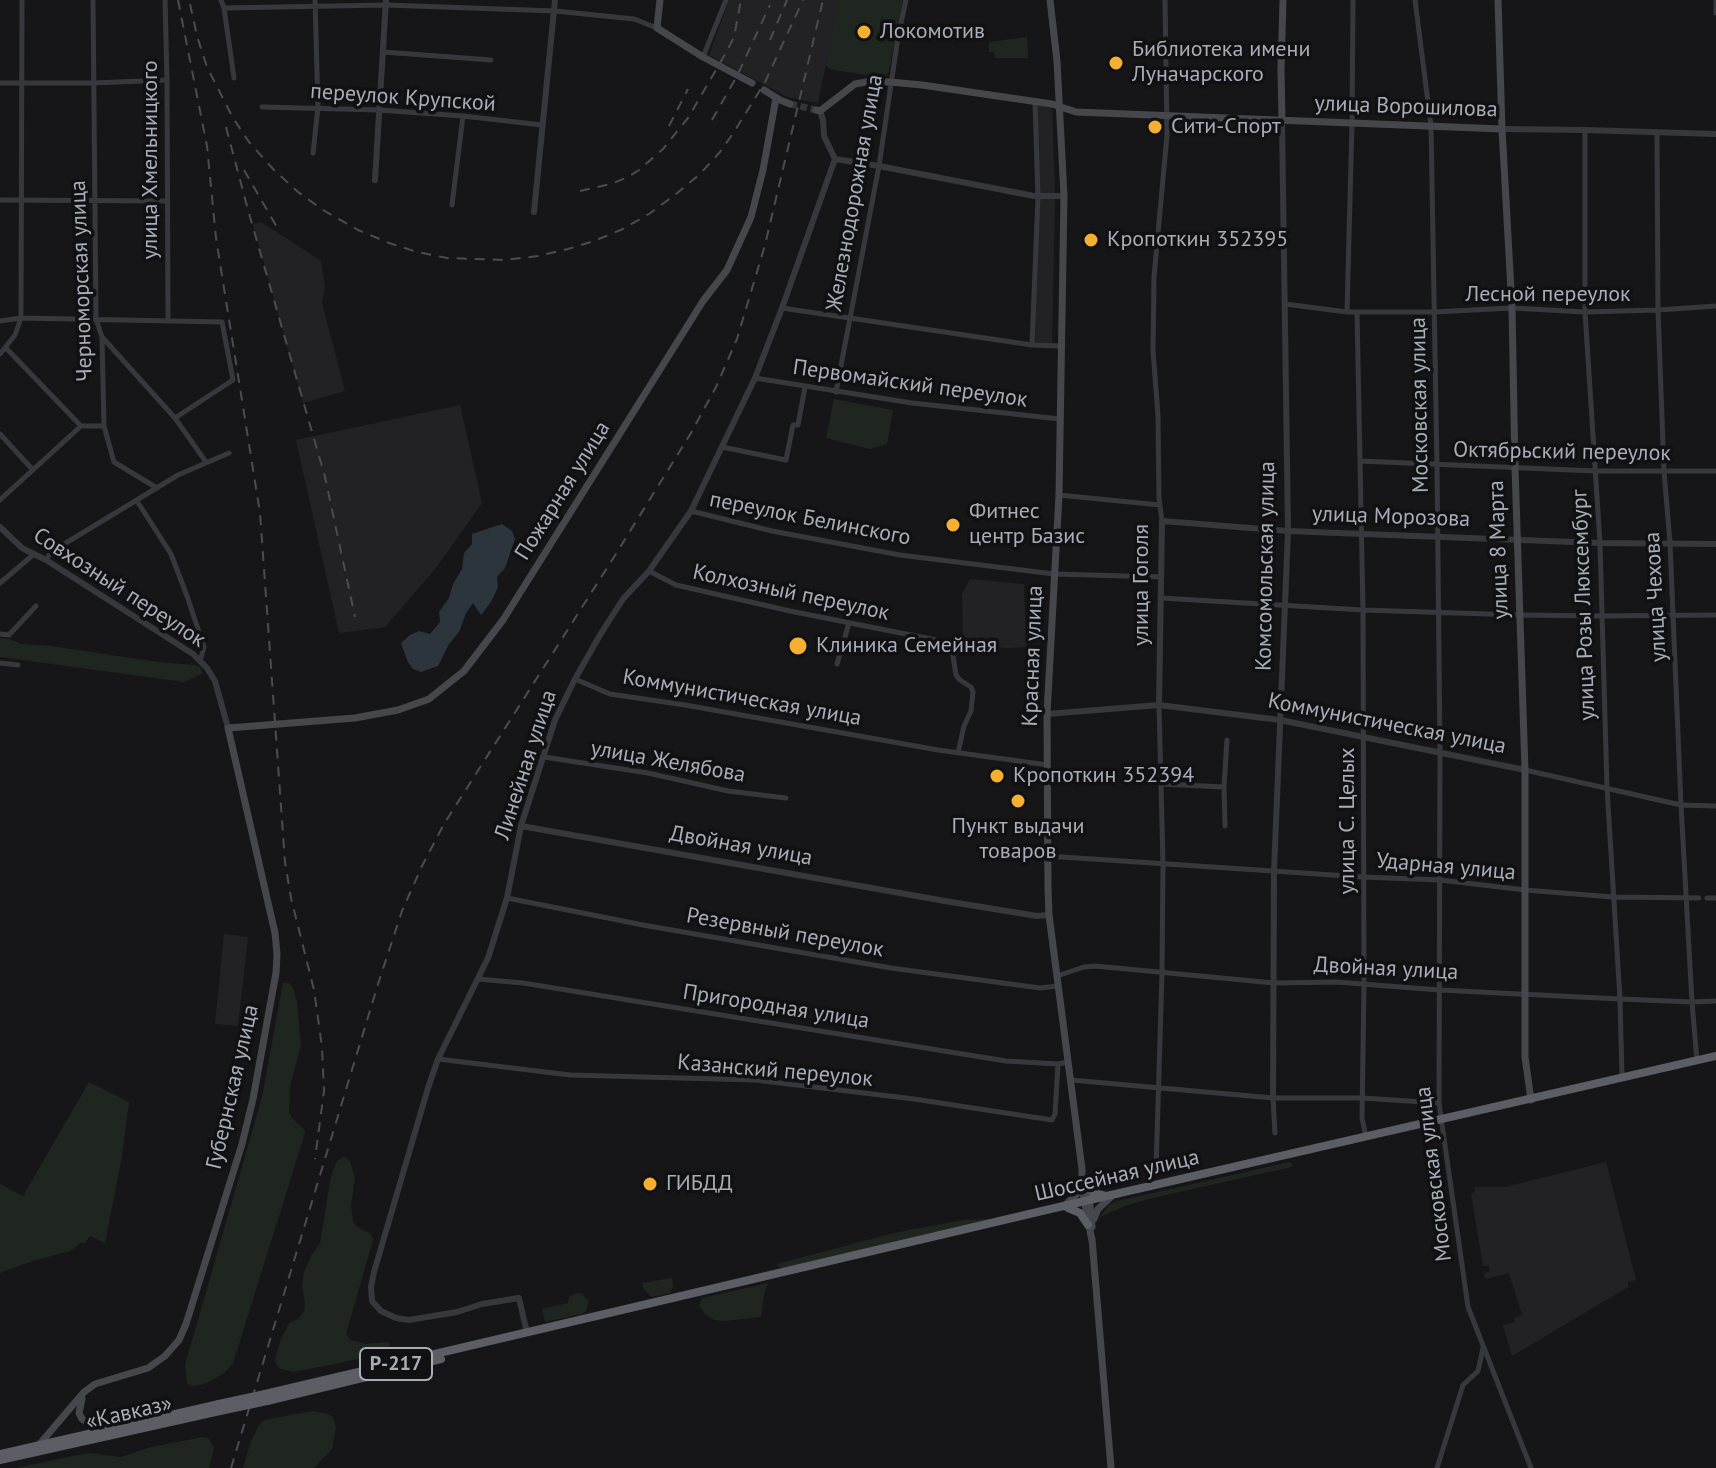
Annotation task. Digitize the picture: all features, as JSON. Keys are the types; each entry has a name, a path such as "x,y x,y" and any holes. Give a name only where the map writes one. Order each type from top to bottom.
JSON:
{"highway":[{"name":"Шоссейная улица","path":"266,1397 503,1344 527,1333 1111,1197 1280,1153 1366,1137 1716,1056"},
{"path":"1085,1185 1100,1195 1111,1197"},
{"path":"1059,1207 1080,1213 1090,1225"},
{"name":"«Кавказ»","path":"0,1460 266,1397"},
{"name":"«Кавказ»","path":"0,1454 219,1408"}],"main road":[{"path":"660,0 657,28 752,83"},
{"name":"Красная улица","path":"1050,0 1057,61 1064,196 1059,495 1047,714 1049,915 1092,1241 1111,1468"},
{"name":"Комсомольская улица","path":"1282,121 1283,0"},
{"name":"улица 8 Марта","path":"1498,0 1512,308 1525,770 1525,1057 1531,1100"},
{"name":"улица Ворошилова","path":"818,110 855,84 890,82 1035,102 1076,112 1502,129"},
{"path":"764,90 790,104"},
{"name":"Пожарная улица","path":"228,728 355,718 398,710 429,699 464,671 503,620 703,301 727,270 751,217 776,98"},
{"name":"Губернская улица","path":"84,1392 95,1384 148,1368 165,1356 179,1340 242,1144 253,1098 277,954 275,933 228,728"},
{"path":"1059,1207 1072,1200 1085,1185"},
{"path":"1090,1225 1098,1209 1111,1197"},
{"path":"84,1392 79,1405 82,1419 93,1426 116,1428"},
{"path":"38,1446 84,1392"}],"street":[{"path":"0,354 15,335 21,318 22,0"},
{"name":"Черноморская улица","path":"93,0 96,319 102,337 104,426 114,462 157,488"},
{"name":"улица Хмельницкого","path":"165,0 168,320"},
{"path":"221,0 234,78"},
{"path":"534,212 555,0"},
{"path":"703,57 726,0"},
{"name":"Железнодорожная улица","path":"836,392 879,166 890,82 906,0"},
{"name":"улица Гоголя","path":"1156,1171 1162,973 1159,705 1162,521 1153,306 1167,135 1165,0"},
{"path":"1347,312 1353,0"},
{"name":"Московская улица","path":"1415,0 1431,126 1440,752 1439,1103 1468,1307 1531,1468"},
{"path":"1716,0 1716,13"},
{"path":"375,180 386,2"},
{"path":"224,8 275,3 475,4 634,19 657,28"},
{"path":"313,153 318,107 315,3"},
{"path":"383,52 491,60"},
{"path":"0,83 167,80"},
{"path":"1032,345 1038,197 1035,102"},
{"name":"переулок Крупской","path":"262,107 379,110 542,125"},
{"path":"818,110 823,120 824,136 835,159 1038,197 1064,196"},
{"path":"452,205 463,116"},
{"name":"Комсомольская улица","path":"1275,1133 1274,871 1288,531 1282,121"},
{"name":"улица Ворошилова","path":"1502,129 1716,134"},
{"name":"улица Розы Люксембург","path":"1585,130 1585,312 1600,543 1607,788 1622,1079"},
{"name":"улица Чехова","path":"1657,132 1658,310 1664,471 1697,1061"},
{"name":"Линейная улица","path":"527,1333 519,1298 409,1320 396,1318 381,1311 372,1301 374,1272 438,1059 488,958 507,898 521,826 555,720 575,679 623,599 649,571 691,511 755,378 835,159"},
{"path":"0,200 167,201"},
{"name":"Лесной переулок","path":"1285,304 1347,312 1512,308 1585,312 1716,306"},
{"path":"782,308 1032,345 1062,346"},
{"name":"улица С. Целых","path":"1357,312 1363,534 1362,1118 1366,1137"},
{"path":"0,321 21,318 222,322 233,380 175,418"},
{"path":"102,337 175,418 206,462"},
{"path":"6,348 81,426"},
{"name":"Первомайский переулок","path":"755,378 836,392 1060,419"},
{"path":"722,447 786,460 793,425 798,425 805,387"},
{"path":"0,500 81,426 104,426"},
{"path":"0,434 33,470"},
{"path":"46,560 51,552 178,475 229,453"},
{"name":"Октябрьский переулок","path":"1360,461 1595,471 1716,471"},
{"path":"1059,495 1160,505"},
{"path":"137,501 171,554 204,647 200,661"},
{"name":"переулок Белинского","path":"691,511 772,531 885,553 1054,574 1162,577"},
{"name":"улица Морозова","path":"1162,521 1288,531 1600,543 1716,544"},
{"name":"Совхозный переулок","path":"0,527 22,548 128,610 193,654 215,681 228,728"},
{"path":"0,583 34,554"},
{"name":"Колхозный переулок","path":"649,571 676,585 951,643 956,675 973,692 971,711 958,753"},
{"path":"1161,598 1363,610 1519,615 1716,615"},
{"path":"0,634 9,635 36,606"},
{"path":"837,664 849,623"},
{"path":"0,663 18,665"},
{"name":"Коммунистическая улица","path":"575,679 610,694 958,753 1048,765"},
{"name":"Коммунистическая улица","path":"1047,714 1159,705 1280,720 1681,805 1716,806"},
{"path":"1225,826 1227,740"},
{"name":"улица Желябова","path":"544,757 648,773 728,791 786,798"},
{"path":"1161,784 1224,787"},
{"name":"Двойная улица","path":"521,826 976,906 1037,916 1049,915"},
{"name":"Ударная улица","path":"1047,856 1440,880 1613,897 1699,898"},
{"name":"Резервный переулок","path":"507,898 891,968 1040,988 1058,986"},
{"path":"1707,898 1716,898"},
{"name":"Двойная улица","path":"1057,976 1095,966 1274,983 1337,982 1439,990 1716,1001"},
{"name":"Пригородная улица","path":"478,979 523,983 1006,1061 1068,1062"},
{"name":"Казанский переулок","path":"438,1059 570,1075 755,1080 922,1100 1052,1120 1058,1064"},
{"path":"1071,1080 1273,1098 1362,1098 1439,1103"},
{"path":"1437,1468 1463,1385 1478,1371 1483,1346"}],"shaded area":[{"path":"729,0 839,0 818,103 787,97 709,55"},
{"name":"Локомотив","path":"838,0 903,0 886,76 827,67"},
{"path":"1027,37 1028,58 995,58 994,52 989,52 989,42"},
{"path":"1035,102 1052,104 1055,197 1052,346 1032,345 1038,197"},
{"path":"261,222 321,261 325,287 322,302 345,391 303,403 253,224"},
{"path":"834,399 893,410 887,444 870,449 826,438"},
{"path":"460,405 482,503 436,568 385,627 339,633 296,440"},
{"path":"502,524 512,531 515,539 505,568 497,577 498,587 491,602 481,615 473,603 438,666 421,672 413,669 401,643 419,631 430,634 440,622 439,612 462,569 464,553 472,544 472,534"},
{"path":"970,579 1024,584 1026,647 963,643 962,594"},
{"path":"0,638 21,644 195,665 203,673 184,682 0,657"},
{"path":"224,934 248,937 238,1026 215,1024"},
{"path":"283,983 289,983 293,988 297,1002 301,1046 290,1086 289,1112 305,1133 233,1363 211,1381 191,1386 187,1383 185,1365 262,1097"},
{"path":"89,1082 129,1102 105,1243 90,1236 85,1243 70,1251 0,1273 0,1184 23,1196"},
{"path":"344,1157 350,1161 355,1178 351,1205 353,1221 371,1234 373,1240 346,1334 350,1340 365,1344 389,1342 390,1348 379,1354 293,1372 278,1368 275,1360 281,1339 289,1323 304,1312 304,1272 320,1243 331,1176 337,1161"},
{"path":"1290,1162 1291,1167 1148,1199 1100,1217 1109,1205 1117,1201"},
{"path":"1606,1162 1636,1280 1628,1282 1628,1287 1512,1356 1503,1325 1515,1322 1514,1318 1522,1315 1509,1273 1486,1279 1483,1274 1490,1271 1489,1266 1483,1266 1471,1194 1475,1192 1474,1187 1505,1187"},
{"path":"991,1219 781,1269 777,1264 894,1233 963,1220"},
{"path":"672,1278 670,1293 652,1297 644,1290 642,1283"},
{"path":"768,1283 761,1317 714,1320 699,1306 702,1298"},
{"path":"577,1293 589,1301 586,1311 545,1322 542,1309 568,1303 569,1297"},
{"path":"312,1411 333,1417 336,1428 332,1449 314,1468 243,1468 251,1441 264,1420"},
{"path":"203,1437 209,1439 214,1448 209,1468 16,1468 88,1453 121,1457 151,1447"}],"tunnel":[{"path":"790,104 816,110"}],"railway":[{"path":"178,0 207,146 216,238 260,513 285,862 314,990 322,1047 324,1091 315,1159"},
{"path":"580,191 628,177 663,149 688,118 727,51 734,37 741,0"},
{"path":"770,40 787,0"},
{"path":"190,4 207,67 233,118 249,142 298,192 358,230 389,243 447,258 505,260 568,249 623,229 649,214 700,174 720,152 765,82 803,0"},
{"path":"231,1468 402,911 444,824 614,557 716,387 737,339 765,245 823,0"},
{"path":"712,120 737,76 770,5"},
{"path":"669,126 688,89"},
{"path":"226,127 325,477 355,617"},
{"path":"244,170 278,229"}],"place":[{"name":"Локомотив","path":"864,32"},
{"name":"Библиотека имени Луначарского","path":"1116,63"},
{"name":"Сити-Спорт","path":"1155,127"},
{"name":"Кропоткин 352395","path":"1091,240"},
{"name":"Фитнес центр Базис","path":"953,525"},
{"name":"Клиника Семейная","path":"798,646"},
{"name":"Кропоткин 352394","path":"997,776"},
{"name":"Пункт выдачи товаров","path":"1018,801"},
{"name":"ГИБДД","path":"650,1184"}]}
